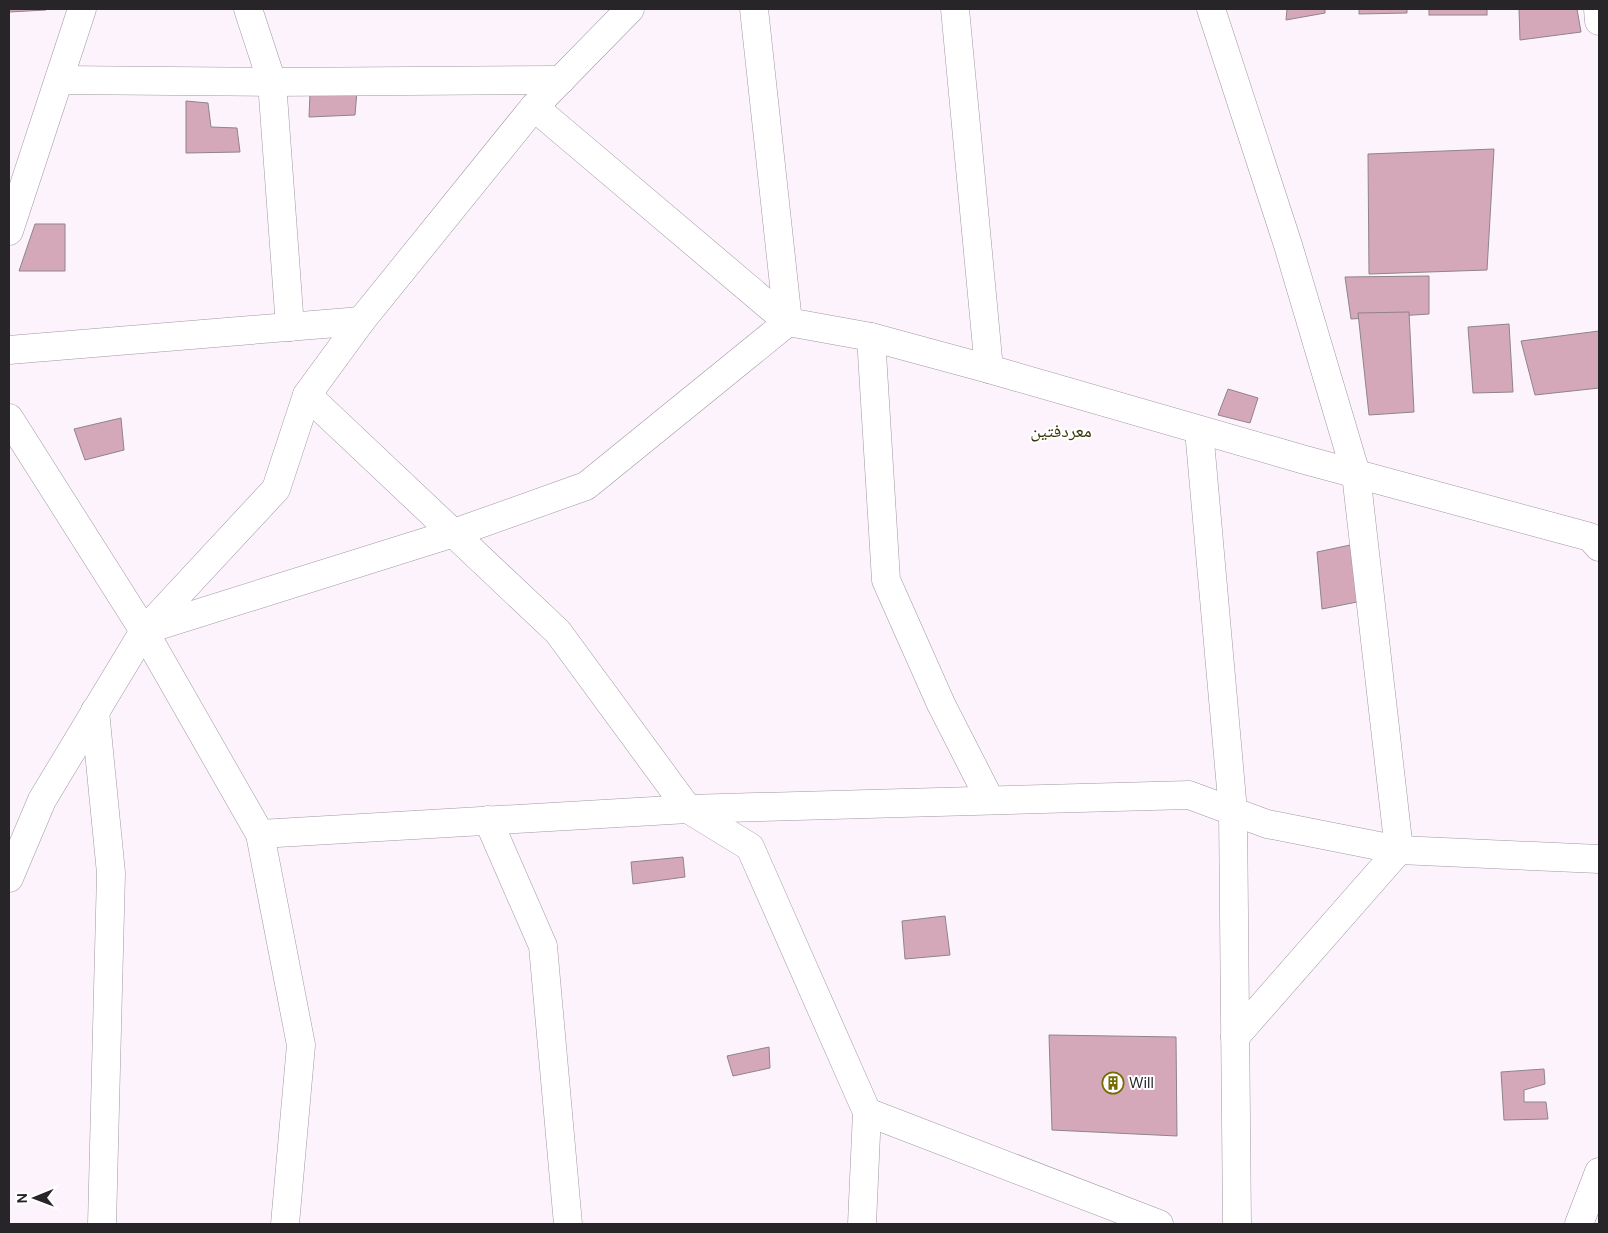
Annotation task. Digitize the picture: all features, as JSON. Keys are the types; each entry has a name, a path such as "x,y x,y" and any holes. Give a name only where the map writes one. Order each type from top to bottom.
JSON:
{"street":[{"path":"9,231 82,9"},
{"path":"248,9 272,82 290,327"},
{"path":"9,878 42,800 144,631 276,489 307,395 361,321 534,108 630,9"},
{"path":"754,9 788,322"},
{"path":"955,9 989,370"},
{"path":"1211,9 1288,245 1356,474 1399,850 1235,1037"},
{"path":"1598,9 1599,21"},
{"path":"59,80 272,82 561,80"},
{"path":"534,108 788,322 871,338 989,370 1356,474 1590,537 1599,547"},
{"path":"9,350 361,321"},
{"path":"144,631 454,533 586,486 788,322"},
{"path":"871,338 886,580 941,704 990,800"},
{"path":"307,395 558,632 688,808 750,846 867,1112 862,1224"},
{"path":"9,418 144,631 260,834 302,1045 285,1224"},
{"path":"1199,430 1233,811 1237,1224"},
{"path":"95,711 111,873 102,1224"},
{"path":"260,834 688,808 1189,795 1267,824 1399,850 1599,859"},
{"path":"488,820 543,946 568,1224"},
{"path":"867,1112 1159,1224"},
{"path":"1579,1224 1599,1172"}],"building":[{"path":"9,9 46,9 46,10 9,12"},
{"path":"1287,9 1325,9 1325,13 1286,20"},
{"path":"1359,9 1407,9 1407,13 1359,14"},
{"path":"1429,9 1487,9 1487,15 1429,15"},
{"path":"1519,9 1577,9 1581,32 1520,40"},
{"path":"357,91 355,115 309,117 310,93"},
{"path":"186,101 208,103 211,127 237,128 240,152 186,153"},
{"path":"1494,149 1487,270 1369,274 1368,154"},
{"path":"35,224 65,224 65,271 19,271"},
{"path":"1429,276 1429,314 1351,319 1345,277"},
{"path":"1409,312 1414,412 1369,415 1358,313"},
{"path":"1509,324 1513,392 1473,393 1468,327"},
{"path":"1599,331 1599,388 1535,395 1521,341"},
{"path":"1228,389 1258,398 1250,423 1218,415"},
{"path":"121,418 124,450 85,460 74,429"},
{"path":"1355,544 1362,601 1322,609 1317,552"},
{"path":"683,857 685,877 633,884 631,862"},
{"path":"945,916 950,955 905,959 902,921"},
{"name":"Will","path":"1049,1035 1176,1037 1177,1136 1052,1130"},
{"path":"769,1047 770,1068 733,1076 727,1056"},
{"path":"1544,1069 1545,1084 1524,1090 1524,1102 1546,1102 1548,1119 1504,1120 1501,1072"}],"place":[{"name":"Will","path":"1113,1083"}],"district":[{"name":"معردفتين","path":"1061,431"}]}
